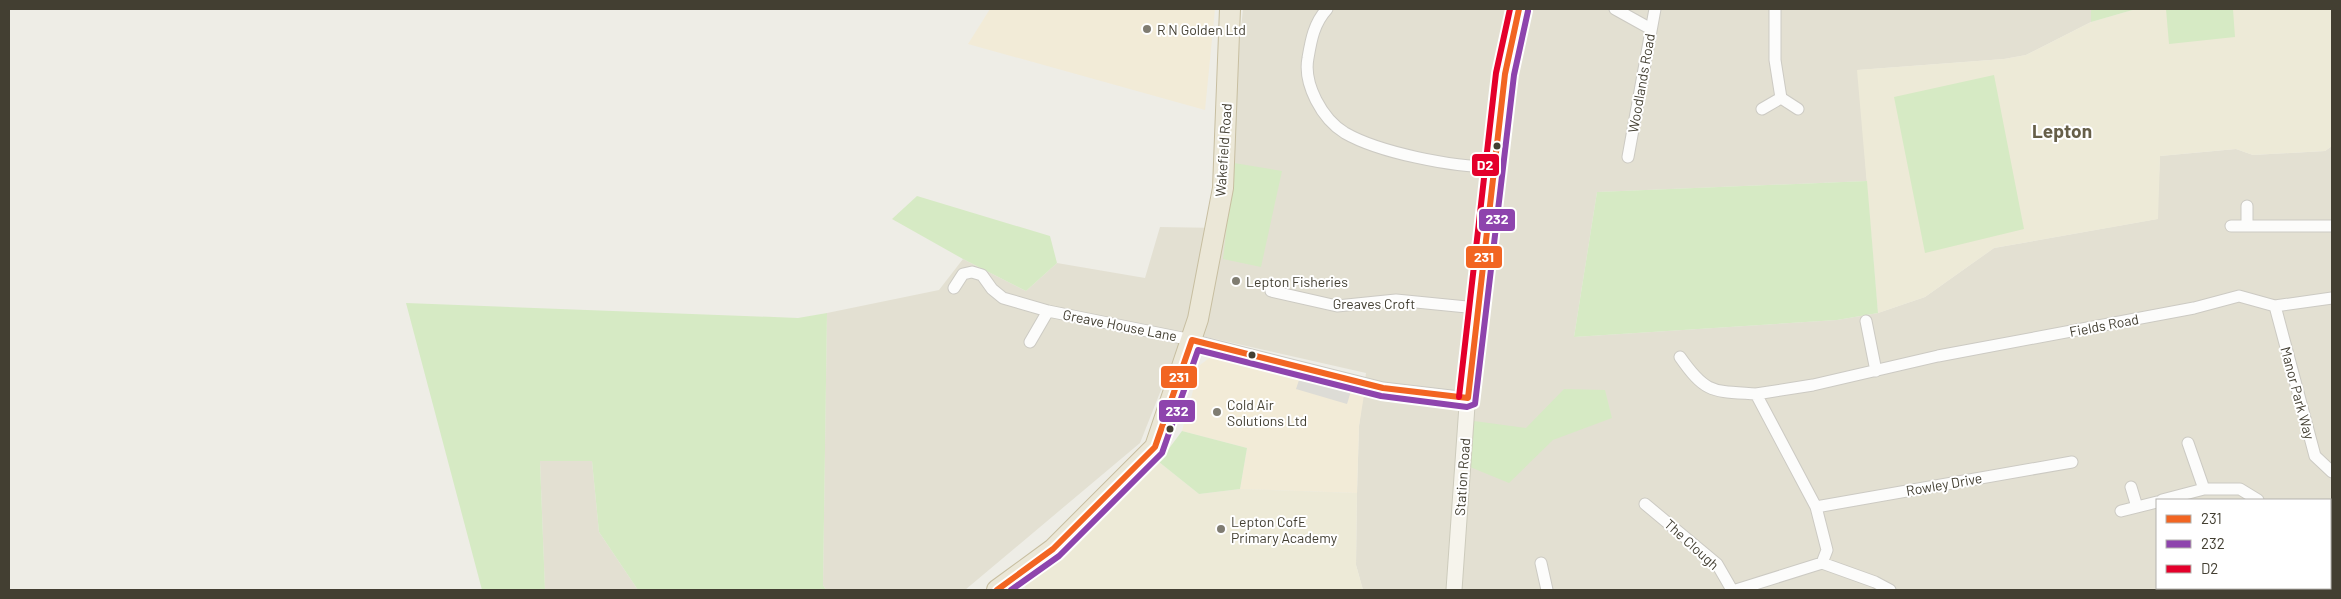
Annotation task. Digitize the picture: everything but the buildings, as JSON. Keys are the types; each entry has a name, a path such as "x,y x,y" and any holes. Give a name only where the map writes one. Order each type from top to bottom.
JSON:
{"highway":[{"name":"Wakefield Road","path":"997,590 1053,549 1156,446 1198,319 1223,188 1230,9"}],"street":[{"path":"1327,9 1321,15 1312,34 1306,63 1310,87 1321,109 1339,129 1384,148 1442,162 1473,167 1493,167"},
{"name":"Station Road","path":"1454,590 1470,363 1505,74 1519,9"},
{"path":"1615,9 1651,29"},
{"name":"Woodlands Road","path":"1628,157 1655,9"},
{"path":"1775,9 1776,60 1781,98 1798,109"},
{"path":"1762,110 1781,98"},
{"path":"2247,206 2248,226"},
{"path":"2231,226 2332,226"},
{"name":"Greave House Lane","path":"954,288 963,274 972,272 982,275 992,290 1003,298 1048,311 1192,340 1383,388 1468,398"},
{"name":"Greaves Croft","path":"1271,291 1337,306 1396,300 1477,308"},
{"name":"Fields Road","path":"1680,357 1695,378 1707,388 1756,394 1876,371 1938,356 2194,308 2239,296 2275,306 2332,298"},
{"name":"Manor Park Way","path":"2275,306 2315,456 2332,472"},
{"name":"Greave House Lane","path":"1030,342 1048,311"},
{"path":"1866,321 1876,371"},
{"path":"1756,394 1816,507 1827,550 1822,563"},
{"path":"2188,443 2204,489"},
{"name":"Rowley Drive","path":"1816,507 2072,462"},
{"path":"2131,488 2137,507"},
{"path":"2166,499 2204,489 2240,489 2256,499"},
{"path":"2120,511 2156,502"},
{"name":"The Clough","path":"1645,504 1717,564 1734,590"},
{"path":"1541,563 1547,590"},
{"path":"1734,590 1822,563 1875,582 1890,590"}],"shaded area":[{"path":"990,9 1215,9 1205,110 968,44"},
{"path":"1243,9 2091,9 2091,22 2026,55 2004,59 1858,70 1867,181 1597,192 1574,337 1837,320 1878,313 1925,297 1994,248 2157,219 2160,156 2236,149 2253,155 2325,151 2332,146 2332,590 1363,590 1356,565 1359,426 1366,373 1184,332 1140,443 965,590 826,590 823,585 827,313 939,290 963,259 1026,291 1057,263 1145,278 1160,227 1221,228"},
{"path":"2136,9 2332,9 2332,146 2325,151 2253,155 2236,149 2160,156 2158,219 1994,248 1925,297 1878,313 1857,70 2004,59 2026,55 2091,22"},
{"path":"1212,356 1300,377 1364,395 1359,426 1357,493 1240,489 1247,448 1182,431 1200,365"},
{"path":"1300,377 1351,391 1347,404 1296,389"},
{"path":"540,461 592,461 599,532 638,590 545,590"},
{"name":"Lepton CofE Primary Academy","path":"1159,462 1199,494 1240,489 1357,493 1356,565 1363,590 1025,590 1026,582"}],"green space":[{"path":"2091,9 2136,9 2091,22"},
{"path":"2166,9 2233,9 2235,37 2169,44"},
{"path":"1994,75 2024,229 1925,253 1894,97"},
{"path":"1234,163 1282,171 1261,267 1223,259"},
{"path":"1867,181 1878,313 1837,320 1574,337 1597,192"},
{"path":"917,196 1050,236 1057,263 1026,291 963,259 892,219"},
{"path":"406,303 798,318 827,313 823,585 826,590 638,590 599,532 592,461 540,461 545,590 482,590"},
{"path":"1564,389 1605,390 1612,418 1553,440 1509,483 1470,467 1474,421 1526,428"},
{"path":"1182,431 1247,448 1240,489 1199,494 1159,462"}],"transit line":[{"name":"D2","path":"1459,397 1496,73 1510,9"},
{"name":"231","path":"997,590 1053,549 1155,447 1192,340 1383,388 1468,398 1505,74 1519,9"},
{"name":"232","path":"1011,590 1059,556 1162,453 1198,350 1381,396 1467,407 1475,404 1514,75 1528,11"}],"place":[{"name":"R N Golden Ltd","path":"1147,29"},
{"name":"Lepton Fisheries","path":"1236,281"},
{"name":"Cold Air Solutions Ltd","path":"1217,412"},
{"name":"Lepton CofE Primary Academy","path":"1221,529"}],"district":[{"name":"Lepton","path":"2062,130"}]}
